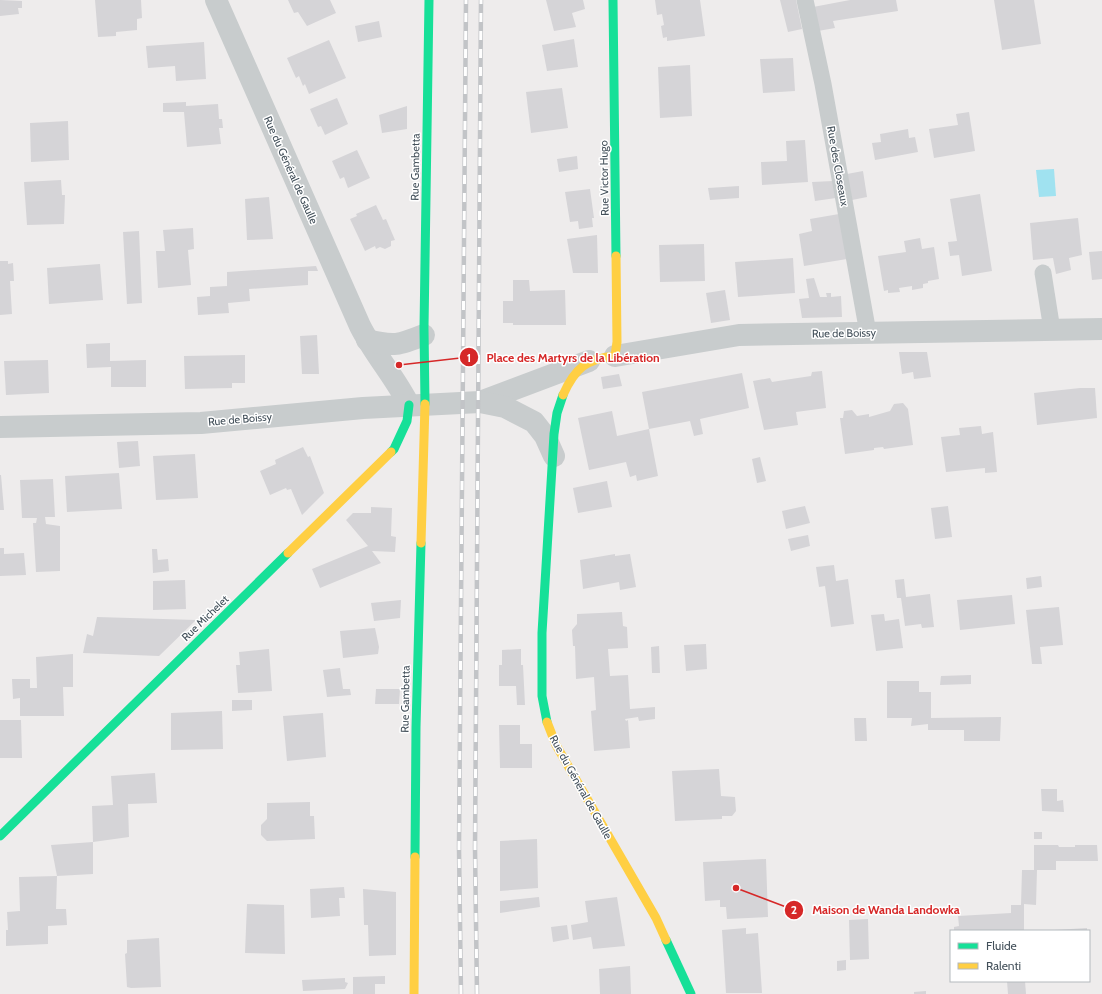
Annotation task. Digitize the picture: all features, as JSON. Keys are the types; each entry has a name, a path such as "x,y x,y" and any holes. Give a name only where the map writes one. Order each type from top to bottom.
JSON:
{"street":[{"name":"Rue du Général de Gaulle","path":"216,0 367,340 401,388 417,404"},
{"name":"Rue Gambetta","path":"414,994 417,404 424,335 430,0"},
{"name":"Rue Victor Hugo","path":"613,0 617,312 615,356"},
{"name":"Rue de Boissy","path":"480,402 589,361 739,335 1102,329"},
{"path":"367,340 387,345 404,343 424,335"},
{"name":"Rue du Général de Gaulle","path":"589,361 570,381 562,394 555,429 542,633 542,696 547,723 556,745 656,918 691,994"},
{"name":"Rue de Boissy","path":"0,427 201,423 417,404 480,402 505,407 534,422 546,436 554,456"},
{"name":"Rue Michelet","path":"0,836 394,449 417,404"}],"lane":[{"name":"Rue des Closeaux","path":"805,0 823,84 868,333"},
{"path":"1043,273 1052,330"}],"water":[{"path":"1054,169 1056,196 1039,197 1036,170"}],"building":[{"path":"0,0 22,1 22,8 18,8 19,14 0,16"},
{"path":"95,0 141,0 142,18 137,19 137,30 116,32 116,36 98,37"},
{"path":"288,0 330,0 336,13 307,26 298,12 294,13"},
{"path":"546,0 583,0 585,9 572,13 576,27 554,31"},
{"path":"655,0 700,0 705,36 667,41 667,37 663,38 661,26 664,25 662,14 657,15"},
{"path":"780,0 796,0 802,29 788,32"},
{"path":"850,0 896,0 898,11 833,21 835,28 818,31 813,7"},
{"path":"994,0 1034,0 1041,44 1002,50"},
{"path":"379,21 382,37 358,42 355,26"},
{"path":"574,39 578,67 547,71 542,45"},
{"path":"329,40 346,78 309,94 305,84 303,86 299,76 296,78 287,58"},
{"path":"204,42 206,79 176,81 175,66 148,68 146,46"},
{"path":"793,58 795,91 763,93 760,59"},
{"path":"690,65 692,116 660,118 658,67"},
{"path":"562,88 568,128 531,133 526,92"},
{"path":"337,98 348,124 325,135 321,126 318,127 310,109"},
{"path":"186,102 186,106 218,104 219,119 222,119 223,128 219,128 221,144 187,147 184,112 163,112 163,103"},
{"path":"407,106 407,129 382,133 379,115"},
{"path":"969,112 975,151 934,158 929,129 958,125 956,114"},
{"path":"68,121 69,160 31,162 30,123"},
{"path":"908,129 909,138 915,137 918,152 875,160 872,143 881,142 880,134"},
{"path":"805,140 808,182 762,185 761,162 787,161 786,141"},
{"path":"357,150 370,178 348,188 344,177 340,179 332,161"},
{"path":"577,156 578,169 559,172 557,159"},
{"path":"863,171 867,197 852,200 847,174"},
{"path":"61,180 62,195 65,195 64,224 27,225 24,182"},
{"path":"833,181 836,198 815,201 812,182"},
{"path":"739,186 739,198 710,200 708,188"},
{"path":"590,189 594,218 592,218 593,227 579,229 578,221 570,222 565,192"},
{"path":"980,194 992,271 962,276 959,255 950,256 948,242 957,241 950,199"},
{"path":"269,197 273,239 247,240 245,199"},
{"path":"376,205 383,220 386,219 395,240 391,241 391,246 385,249 380,247 376,249 375,246 365,251 350,219 357,216 356,214"},
{"path":"839,214 847,259 804,266 799,234 812,231 810,219"},
{"path":"1078,218 1082,255 1069,258 1071,270 1056,274 1053,258 1033,260 1030,223"},
{"path":"193,228 194,249 188,250 191,285 158,288 156,251 165,251 163,230"},
{"path":"139,231 142,303 127,304 123,232"},
{"path":"597,235 598,273 573,273 567,239"},
{"path":"920,238 922,249 934,247 939,279 928,281 928,283 923,284 923,288 912,290 912,286 899,288 900,292 888,293 888,290 884,291 878,256 906,252 904,241"},
{"path":"704,244 705,281 660,282 659,245"},
{"path":"1102,251 1102,279 1092,280 1089,252"},
{"path":"793,258 795,293 738,297 735,262"},
{"path":"0,261 8,261 8,264 13,263 14,281 10,281 12,314 0,315"},
{"path":"100,264 103,300 49,304 47,268"},
{"path":"316,266 318,271 308,271 308,285 249,289 250,301 228,303 229,313 198,315 197,297 210,296 210,287 227,286 227,272"},
{"path":"814,278 820,297 827,297 826,293 831,293 831,297 841,296 842,317 802,318 799,299 809,298 806,279"},
{"path":"513,280 529,280 530,291 565,290 566,325 513,325 513,323 503,323 503,301 513,301"},
{"path":"725,290 730,320 711,323 706,293"},
{"path":"317,335 319,374 302,374 300,336"},
{"path":"110,343 110,361 146,360 146,387 111,387 111,367 87,368 86,344"},
{"path":"899,352 927,352 931,377 914,379 913,372 902,374"},
{"path":"245,355 245,383 232,383 232,388 185,389 184,356"},
{"path":"48,360 49,393 6,395 4,361"},
{"path":"822,371 826,408 796,412 798,425 764,430 753,381 770,378 772,382 811,376 812,372"},
{"path":"742,373 749,408 700,419 703,434 694,436 690,421 649,429 642,392"},
{"path":"619,374 622,386 603,389 601,377"},
{"path":"1080,388 1095,388 1097,418 1037,425 1034,393"},
{"path":"903,403 908,409 913,445 884,449 883,447 874,448 874,450 845,454 840,418 843,418 844,411 852,410 857,416 869,414 869,417 890,411 894,404"},
{"path":"612,411 617,436 649,429 658,476 637,481 636,475 630,477 626,462 589,470 578,418"},
{"path":"981,426 982,434 993,432 997,472 985,473 985,468 946,472 941,437 960,435 959,428"},
{"path":"138,441 140,466 119,468 117,442"},
{"path":"303,447 308,457 310,456 324,493 302,515 291,489 287,490 286,488 270,495 260,471 276,464 275,460"},
{"path":"195,454 198,498 156,500 153,456"},
{"path":"760,457 766,481 757,483 752,459"},
{"path":"119,473 122,509 67,512 65,476"},
{"path":"1,475 4,510 0,510"},
{"path":"53,479 55,517 45,517 46,524 60,526 60,571 36,572 33,523 36,523 37,518 22,518 20,480"},
{"path":"607,481 612,507 578,513 573,488"},
{"path":"805,506 810,523 786,529 782,511"},
{"path":"948,506 952,537 935,539 931,508"},
{"path":"371,507 392,508 391,536 396,537 395,552 372,551 381,563 320,588 312,569 368,546 346,520 353,513 371,513"},
{"path":"808,535 810,546 791,551 788,539"},
{"path":"0,548 4,548 4,554 24,553 26,575 0,576"},
{"path":"152,549 157,549 158,560 168,559 169,571 153,573"},
{"path":"615,554 615,556 630,554 636,587 620,590 619,582 583,589 580,560"},
{"path":"834,565 836,581 848,579 854,624 831,627 825,586 819,587 816,567"},
{"path":"1041,576 1042,587 1027,589 1026,578"},
{"path":"904,579 906,597 930,594 934,627 922,628 921,624 905,626 901,598 897,598 895,580"},
{"path":"185,580 186,609 153,610 153,581"},
{"path":"1012,595 1015,624 960,630 957,600"},
{"path":"401,600 400,618 374,621 371,603"},
{"path":"1059,607 1063,645 1040,647 1042,664 1032,664 1026,610"},
{"path":"622,612 623,626 627,627 628,648 608,649 610,676 628,675 630,709 655,707 655,719 639,721 638,717 625,719 626,721 628,720 630,748 594,751 591,711 596,710 594,677 576,679 575,646 573,646 572,630 577,624 577,614"},
{"path":"884,614 885,621 899,619 903,648 876,651 871,615"},
{"path":"97,617 196,620 159,656 83,653 87,634 93,636"},
{"path":"375,628 379,647 378,654 343,658 340,631"},
{"path":"706,644 707,669 686,671 684,645"},
{"path":"659,646 660,673 652,673 651,647"},
{"path":"269,649 272,691 238,693 236,665 240,665 239,652"},
{"path":"521,649 525,705 517,705 516,686 499,686 499,665 502,665 502,650"},
{"path":"73,654 73,687 63,687 64,716 20,716 20,698 13,699 12,679 30,679 30,688 37,688 36,657"},
{"path":"340,668 343,689 350,689 351,695 327,697 323,670"},
{"path":"971,675 971,684 940,685 941,676"},
{"path":"887,681 919,681 919,692 931,692 931,718 1001,717 1000,741 964,741 964,730 928,730 928,724 911,726 912,718 887,718"},
{"path":"376,689 400,689 399,704 375,704"},
{"path":"232,700 252,700 252,710 232,711"},
{"path":"222,711 223,749 171,750 171,713"},
{"path":"323,713 326,757 287,761 283,716"},
{"path":"854,718 866,718 867,741 855,741"},
{"path":"0,720 21,720 22,758 0,758"},
{"path":"499,725 520,725 520,744 532,744 532,768 500,768"},
{"path":"719,769 721,796 735,797 736,811 732,816 722,816 722,819 675,821 672,771"},
{"path":"155,773 157,803 128,804 129,837 93,842 92,806 113,805 111,776"},
{"path":"1041,789 1057,789 1057,801 1063,800 1064,812 1042,811"},
{"path":"310,802 310,816 314,816 315,839 267,841 261,835 261,825 267,819 267,803"},
{"path":"1034,832 1042,832 1042,839 1034,839"},
{"path":"537,839 538,888 500,891 500,841"},
{"path":"93,842 93,874 57,876 51,845"},
{"path":"1034,845 1075,847 1075,845 1097,845 1098,861 1056,861 1056,870 1037,870 1036,905 1024,904 1024,930 954,930 954,927 959,926 958,916 1011,913 1011,905 1021,905 1022,870 1034,870"},
{"path":"766,859 768,917 727,919 726,907 720,907 720,900 705,901 703,862"},
{"path":"57,876 56,909 66,909 67,925 48,926 48,944 6,946 6,930 8,930 7,912 20,911 19,877"},
{"path":"344,887 345,898 339,898 340,916 311,918 310,889"},
{"path":"363,889 396,892 396,955 369,956 368,925 364,925"},
{"path":"539,897 540,907 500,913 500,901"},
{"path":"617,897 625,946 593,949 591,937 573,940 571,925 588,922 585,901"},
{"path":"247,904 284,905 285,954 245,953"},
{"path":"868,919 869,959 850,960 849,920"},
{"path":"567,925 569,939 553,942 551,927"},
{"path":"746,928 746,934 758,933 762,993 726,993 722,930"},
{"path":"1087,928 1087,930 1055,930"},
{"path":"159,938 161,987 127,987 125,954 127,953 127,940"},
{"path":"846,960 846,970 837,971 837,961"},
{"path":"630,966 631,994 600,994 599,969"},
{"path":"385,976 385,984 375,984 375,994 353,994 353,977"},
{"path":"345,978 345,982 348,983 345,989 303,991 302,980"},
{"path":"1007,982 1025,982 1026,994 1008,994"},
{"path":"926,991 926,994 914,994 914,992"}],"railway":[{"path":"461,994 459,848 466,0"},
{"path":"477,994 475,848 481,0"}],"traffic: fast":[{"path":"425,404 424,328 429,0"},
{"path":"613,0 616,256"},
{"path":"547,722 542,696 542,633 554,434 557,413 563,395"},
{"path":"391,452 394,449 407,421 409,405"},
{"path":"415,857 416,727 421,543"},
{"path":"0,836 288,553"},
{"path":"666,940 691,994"}],"traffic: slow":[{"path":"563,395 572,378 583,366 605,357 615,356 617,342 616,256"},
{"path":"421,543 425,404"},
{"path":"288,553 391,452"},
{"path":"547,722 556,745 656,918 666,940"},
{"path":"414,994 415,857"}],"place":[{"name":"Place des Martyrs de la Libération","path":"399,365"},
{"name":"Maison de Wanda Landowka","path":"736,888"}]}
